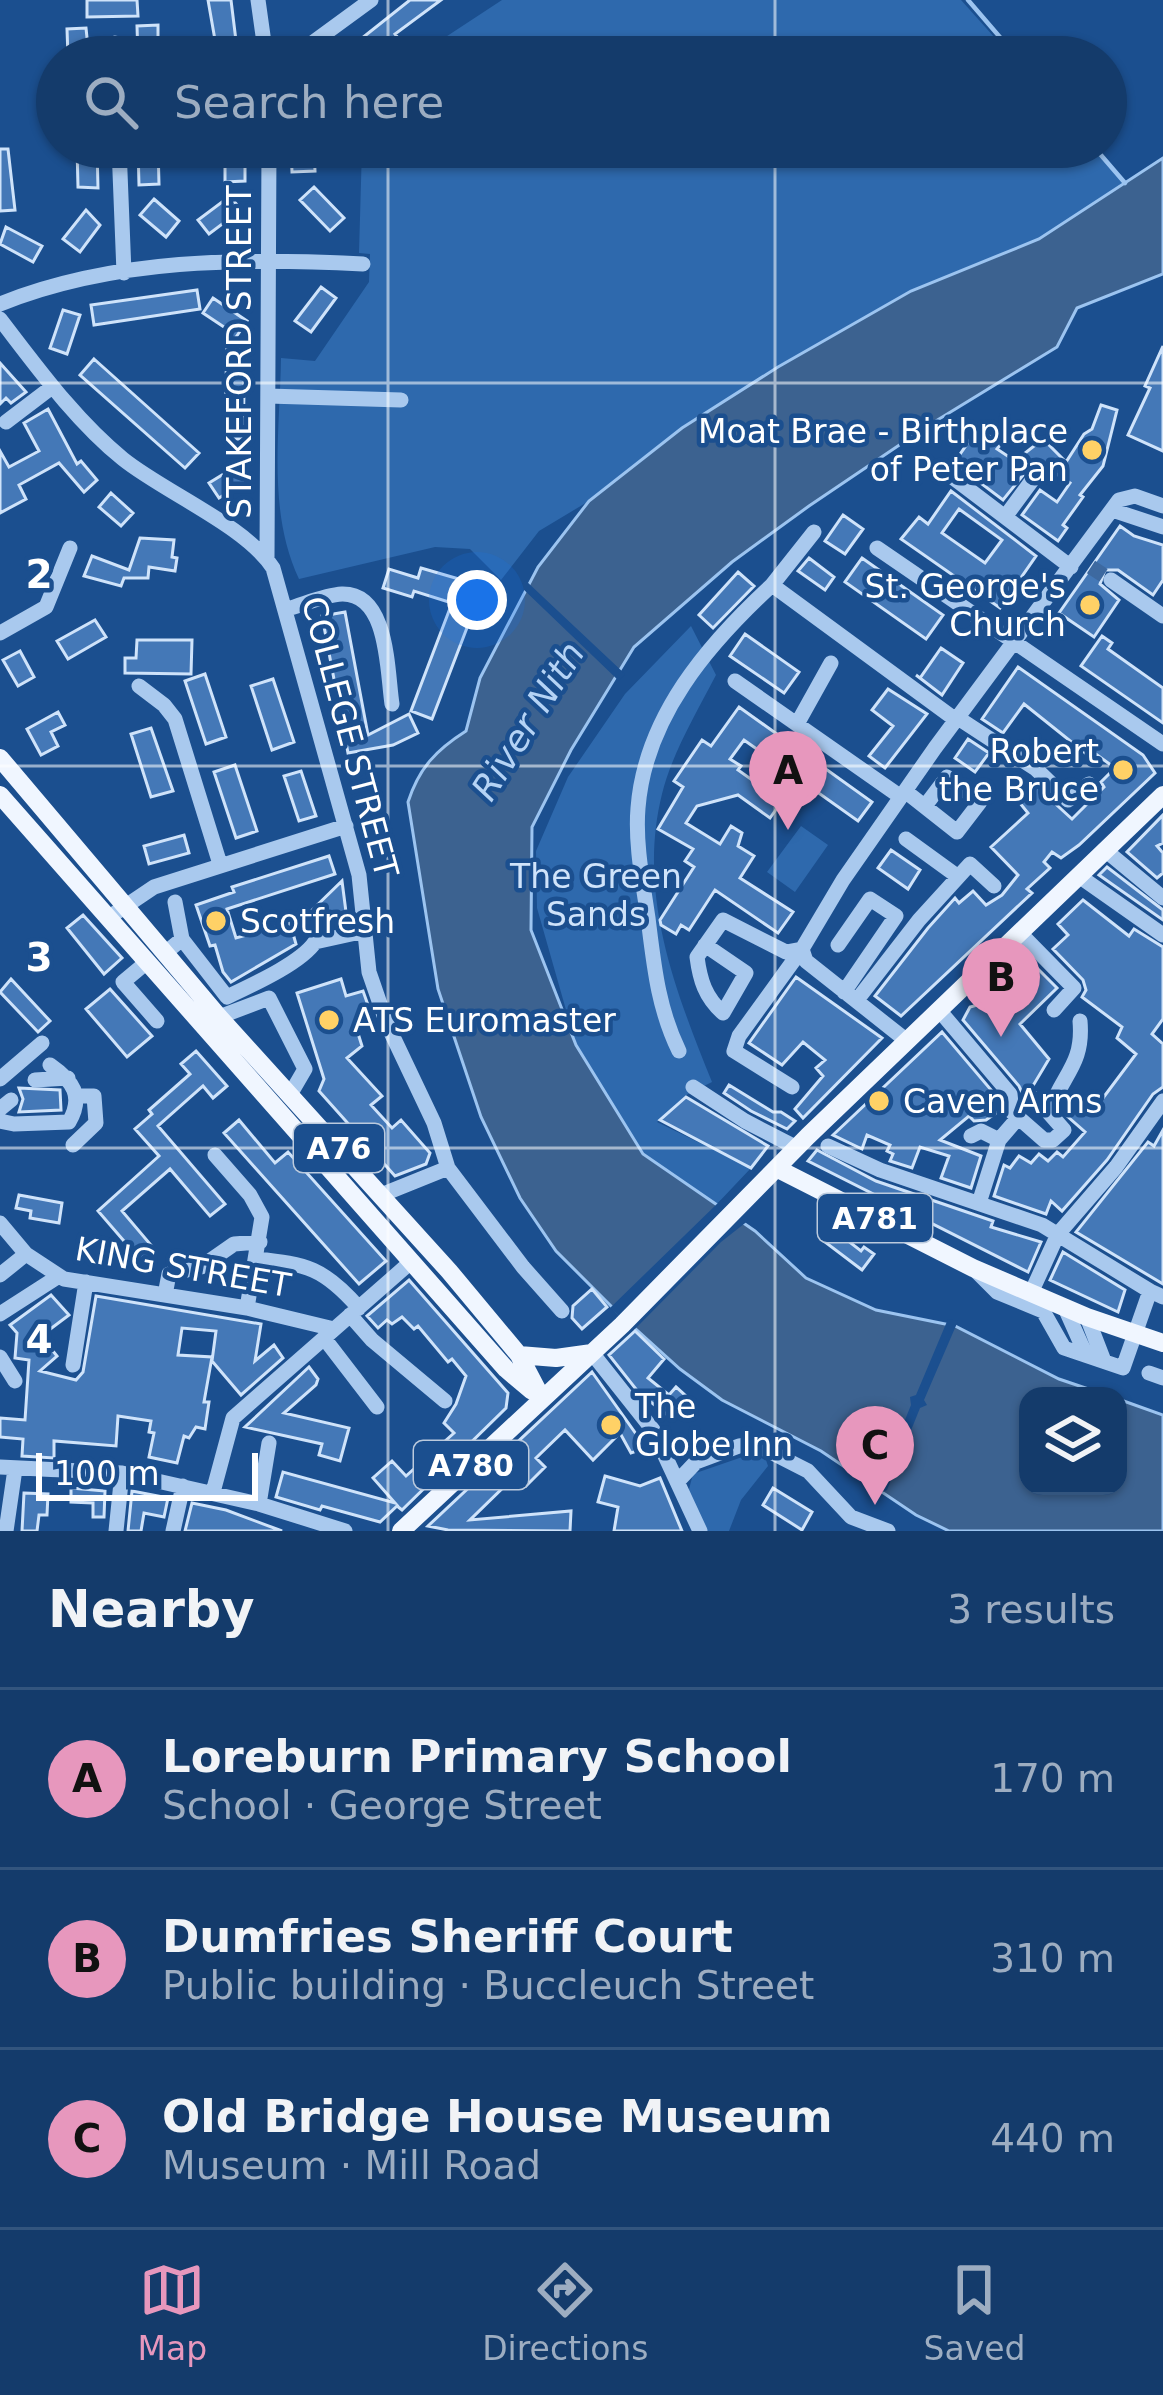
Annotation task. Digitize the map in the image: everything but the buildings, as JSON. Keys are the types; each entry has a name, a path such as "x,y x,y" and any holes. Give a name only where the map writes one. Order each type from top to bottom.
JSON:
{"main road":[{"name":"A76","path":"0,758 115,912"},
{"name":"A76","path":"0,795 115,912 506,1369 542,1399"},
{"name":"A780","path":"401,1531 622,1325 797,1148 1163,795"},
{"name":"A76","path":"156,958 291,1093 381,1195 519,1354 542,1399"},
{"name":"A781","path":"778,1169 973,1268 1087,1318 1163,1343"},
{"path":"519,1354 556,1358 592,1353"}],"street":[{"path":"259,0 263,36"},
{"path":"321,36 371,0"},
{"path":"120,168 124,272"},
{"name":"STAKEFORD STREET","path":"267,558 269,168"},
{"path":"0,304 28,293 124,272 200,262 363,263"},
{"path":"0,319 52,387 122,458 267,558"},
{"path":"7,422 52,387"},
{"path":"268,396 401,400"},
{"path":"943,470 1005,517 1081,563"},
{"path":"1005,517 1036,475"},
{"path":"792,1087 734,1051 739,1036 903,794 1013,642 1081,563 1126,496 1163,506"},
{"path":"1114,511 1163,527"},
{"path":"679,1051 657,993 643,882 638,810 645,766 662,720 700,660 814,532"},
{"path":"0,633 46,607 70,548"},
{"path":"877,548 1163,744"},
{"name":"COLLEGE STREET","path":"267,558 287,609 359,875 370,972 381,1006 434,1123 448,1168 562,1312"},
{"path":"1111,580 1163,616"},
{"path":"772,584 957,719 1036,769 1068,800 1089,784"},
{"path":"287,609 342,594 366,603 380,627 392,704"},
{"path":"797,724 832,663"},
{"path":"735,681 925,806"},
{"path":"139,686 175,719 220,864"},
{"path":"115,912 154,887 346,826"},
{"path":"906,839 957,876"},
{"path":"1106,850 1163,898"},
{"path":"850,996 970,864 994,886"},
{"path":"1079,876 1163,935"},
{"path":"838,945 870,899 896,916 850,996"},
{"path":"175,902 182,939 227,997 305,957 315,942 365,931"},
{"path":"705,945 723,920 785,952 805,943"},
{"path":"1020,933 1074,988 1054,1010"},
{"path":"157,1021 123,982 182,939"},
{"path":"805,943 806,962 908,1041"},
{"path":"219,1018 269,998 305,1070 291,1093"},
{"path":"939,1010 1010,1094 1012,1112 1044,1140 1053,1140 1064,1130 1049,1113 1079,1057 1080,1021"},
{"path":"0,1079 42,1043"},
{"path":"0,1121 69,1122 78,1096 68,1078 50,1065"},
{"path":"35,1081 68,1078"},
{"path":"693,1087 797,1148"},
{"path":"73,1145 96,1124 94,1096 78,1096"},
{"path":"1123,1369 1109,1373 1073,1360 1031,1292 1058,1234 1115,1168 1163,1101"},
{"path":"979,1203 999,1140 1018,1118"},
{"path":"971,1136 981,1131 999,1140"},
{"path":"828,1146 880,1170 1058,1234 1156,1294 1123,1369"},
{"path":"214,1155 258,1205 262,1217 247,1308"},
{"path":"381,1195 448,1168"},
{"name":"KING STREET","path":"0,1223 26,1254 59,1276 247,1308 329,1333"},
{"path":"165,1295 169,1274 201,1267 234,1244 303,1263 334,1279 372,1340 445,1401"},
{"name":"KING STREET","path":"0,1276 26,1254"},
{"path":"213,1492 233,1418 412,1261"},
{"path":"973,1268 997,1292 1043,1311"},
{"path":"0,1314 59,1276"},
{"path":"73,1365 86,1282"},
{"path":"1065,1308 1087,1355"},
{"path":"1087,1318 1104,1361"},
{"path":"329,1333 377,1407"},
{"path":"1064,1348 1123,1369"},
{"path":"592,1353 653,1430 700,1531"},
{"path":"0,1357 15,1381"},
{"path":"259,1504 269,1442"},
{"path":"679,1480 696,1462 755,1444 808,1471 850,1517 888,1531"},
{"path":"6,1531 7,1468 122,1473 213,1492 345,1531"},
{"path":"116,1531 122,1473"},
{"path":"172,1531 183,1486"}],"green space":[{"path":"502,0 961,0 993,36 447,36"},
{"path":"361,168 1111,168 1125,183 1039,239 911,291 682,428 589,501 539,531 501,580 470,549 435,547 299,579 279,499 281,358 315,361 369,282 370,254 359,253"},
{"name":"The Green Sands","path":"691,626 716,675 666,779 655,831 654,868 673,977 712,1082 688,1094 657,1122 751,1168 716,1205 643,1154 613,1109 576,1045 537,908 536,851 568,777 625,694"},
{"path":"801,826 828,845 795,892 767,872"},
{"path":"751,1454 766,1460 768,1466 741,1500 729,1531 706,1531 688,1493 693,1474"}],"water":[{"name":"River Nith","path":"1163,158 1163,274 1077,308 1057,347 809,506 732,562 634,647 571,750 532,827 531,930 576,1045 643,1154 755,1231 806,1278 876,1310 955,1326 1083,1387 1019,1387 1019,1495 1127,1495 1127,1402 1163,1415 1163,1531 949,1531 916,1515 821,1451 722,1400 617,1312 556,1251 520,1198 481,1117 438,989 408,802 430,761 466,731 480,678 538,567 589,501 682,428 778,367 911,291 1039,239"}],"pier":[{"path":"525,580 625,674 619,681 521,587"},
{"path":"721,1200 749,1220 634,1330 610,1308"},
{"path":"948,1319 958,1321 924,1400 927,1405 920,1408 887,1490 878,1494 868,1481 882,1477 910,1397 916,1395"}],"waterway":[{"path":"968,0 999,36"},
{"path":"1112,168 1125,183"}],"tunnel":[{"path":"1091,567 1111,580"}],"place":[{"name":"Moat Brae - Birthplace of Peter Pan","path":"1092,450"},
{"name":"St. George's Church","path":"1090,605"},
{"name":"Robert the Bruce","path":"1123,770"},
{"name":"Loreburn Primary School","path":"788,830"},
{"name":"Scotfresh","path":"216,921"},
{"name":"ATS Euromaster","path":"329,1020"},
{"name":"Dumfries Sheriff Court","path":"1001,1037"},
{"name":"Caven Arms","path":"879,1101"},
{"name":"The Globe Inn","path":"611,1425"},
{"name":"Old Bridge House Museum","path":"875,1505"}]}
